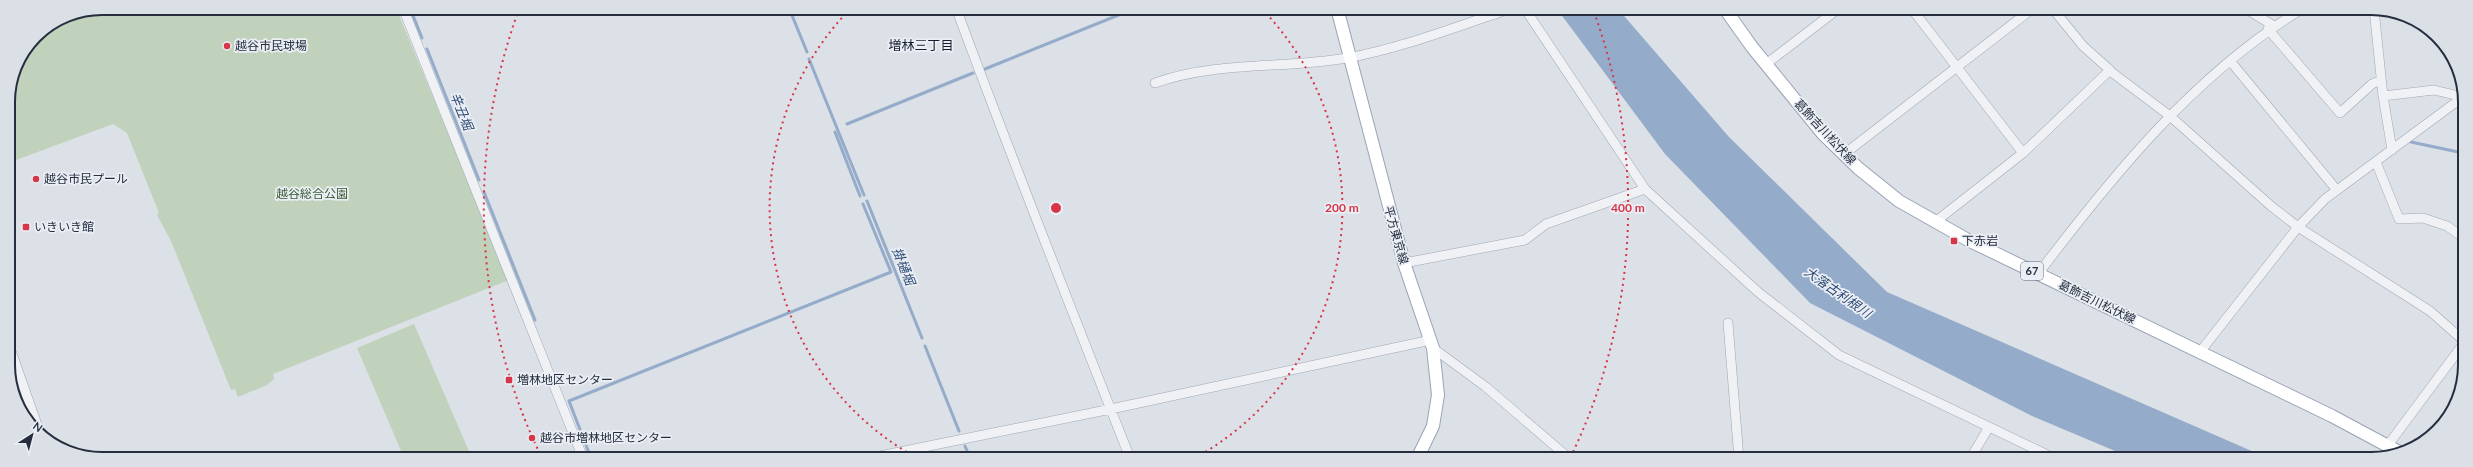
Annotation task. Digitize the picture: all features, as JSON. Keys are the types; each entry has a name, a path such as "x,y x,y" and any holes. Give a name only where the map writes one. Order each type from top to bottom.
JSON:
{"main road":[{"name":"平方東京線","path":"1339,15 1404,263 1432,344 1438,395 1433,426 1420,452"},
{"name":"葛飾吉川松伏線","path":"1729,15 1766,64 1823,134 1843,155 1899,201 1935,222 2038,274 2200,352 2394,449"}],"street":[{"path":"406,15 581,452"},
{"path":"959,15 1009,153 1064,286 1128,452"},
{"path":"1155,83 1182,73 1349,57 1417,39 1489,15"},
{"path":"1529,15 1645,189 1758,292 1839,355 2041,452"},
{"path":"1766,64 1830,15"},
{"path":"1917,15 2023,153"},
{"path":"1843,155 1956,66 2024,15"},
{"path":"2059,15 2083,46 2110,71 2170,116 2271,206 2298,227 2430,312 2458,337"},
{"path":"2254,15 2271,28 2340,113 2372,84 2382,80"},
{"path":"2038,274 2094,201 2170,116 2271,28 2292,15"},
{"path":"2375,15 2383,96 2392,150"},
{"path":"2231,62 2336,189"},
{"path":"1935,222 2023,153 2110,71"},
{"path":"2383,96 2434,90 2457,96"},
{"path":"2200,352 2298,227 2325,198 2458,101"},
{"path":"2376,162 2399,219 2422,218 2448,226 2458,234"},
{"path":"1404,263 1525,240 1546,224 1645,189"},
{"path":"1728,324 1738,452"},
{"path":"900,452 1432,344 1486,387 1562,452"},
{"path":"2388,445 2458,350"},
{"path":"15,362 34,415"},
{"path":"1974,452 1989,427"}],"green space":[{"name":"越谷総合公園","path":"97,15 399,15 509,280 273,374 274,379 267,385 238,397 235,389 231,390 171,241 157,215 159,213 127,133 113,124 15,160 15,102 18,80 27,59 37,45 54,30 64,24 85,17"},
{"path":"414,324 469,452 401,452 357,348"}],"water":[{"name":"大落古利根川","path":"1561,15 1623,15 1729,137 1887,292 2254,452 2117,452 2032,416 1810,303 1665,154"}],"waterway":[{"name":"辛丑堀","path":"413,15 422,38"},
{"name":"掛樋堀","path":"792,15 807,52"},
{"path":"985,69 1119,15"},
{"name":"辛丑堀","path":"427,49 479,180"},
{"name":"掛樋堀","path":"809,59 864,195"},
{"path":"847,124 973,73"},
{"name":"掛樋堀","path":"835,132 860,196"},
{"path":"2411,142 2458,152"},
{"name":"辛丑堀","path":"484,192 535,320"},
{"name":"掛樋堀","path":"867,201 922,338"},
{"path":"589,452 569,401 891,272 863,204"},
{"name":"掛樋堀","path":"925,346 959,431"},
{"name":"掛樋堀","path":"965,446 968,452"}],"place":[{"name":"越谷市民球場","path":"227,46"},
{"name":"越谷市民プール","path":"36,179"},
{"name":"いきいき館","path":"26,227"},
{"name":"下赤岩","path":"1954,241"},
{"name":"増林地区センター","path":"509,380"},
{"name":"越谷市増林地区センター","path":"532,438"}],"district":[{"name":"増林三丁目","path":"921,45"}]}
